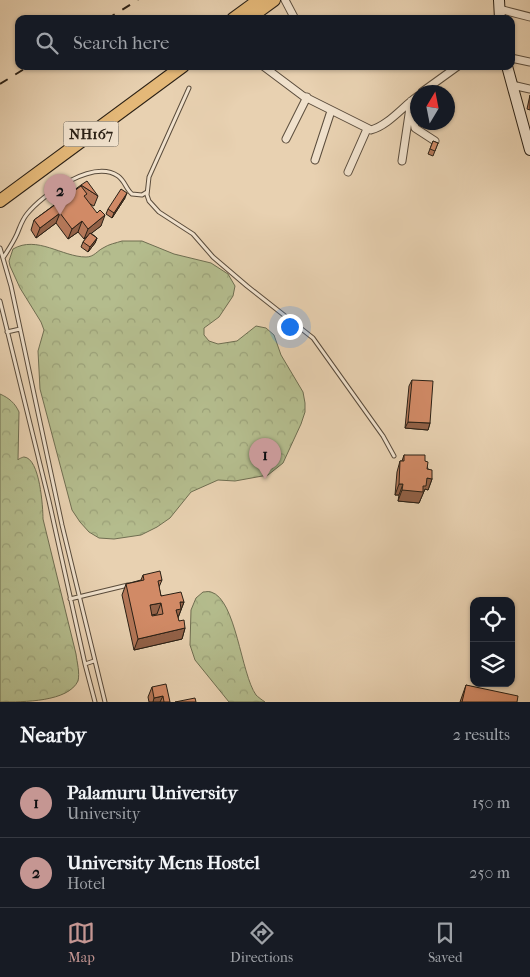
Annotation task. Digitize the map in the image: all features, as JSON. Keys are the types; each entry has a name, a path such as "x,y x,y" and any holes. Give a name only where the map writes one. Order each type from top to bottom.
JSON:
{"highway":[{"path":"238,15 259,0"},
{"path":"253,15 274,0"},
{"name":"NH167","path":"0,191 164,70"},
{"name":"NH167","path":"0,201 178,70"}],"street":[{"path":"285,0 292,15"},
{"path":"499,9 530,17"},
{"path":"515,59 530,62"},
{"path":"269,70 307,97 367,129 376,128 410,102"},
{"path":"432,85 452,70"},
{"path":"508,70 530,150"},
{"path":"512,85 530,89"},
{"path":"286,139 307,97"},
{"path":"402,162 410,108"},
{"path":"315,160 331,111"},
{"path":"348,172 367,129"},
{"path":"418,130 435,141"}],"lane":[{"path":"189,88 149,177 147,192 149,201 159,212 193,234 213,256 313,338 383,436 394,456"},
{"path":"3,258 22,222 33,207 46,196 78,177 90,173 109,173 121,179 132,194 142,195 147,192"},
{"path":"0,248 105,702"},
{"path":"0,301 49,501 95,702"},
{"path":"7,332 20,330"},
{"path":"70,599 134,583"},
{"path":"85,664 94,661"}],"green space":[{"path":"122,241 142,241 174,254 211,263 228,274 235,286 233,296 219,317 204,328 204,335 209,341 218,344 237,341 256,326 266,328 274,335 281,355 303,392 305,412 283,463 268,475 235,481 218,480 191,492 170,518 157,527 141,535 114,539 99,538 89,532 72,510 40,389 38,351 44,330 20,288 9,261 13,249 22,245 40,245 68,254 89,257 101,249"},
{"path":"0,394 11,401 19,412 18,460 24,457 29,460 34,466 40,484 43,519 79,671 78,681 73,688 55,697 33,701 0,702"},
{"path":"203,592 211,592 219,598 226,608 251,685 256,695 265,702 229,702 195,660 190,645 191,610 196,598"}],"building":[{"path":"433,141 438,143 435,151 430,149"},
{"path":"87,181 98,196 81,185"},
{"path":"81,186 87,194 84,196 97,213 100,210 105,215 88,229 82,221 72,229 60,213 40,228 34,220"},
{"path":"121,189 127,193 114,213 108,209"},
{"path":"90,233 97,238 90,247 83,242"},
{"path":"412,380 433,381 430,423 408,422"},
{"path":"404,455 425,455 425,461 428,462 427,469 432,470 432,479 427,478 426,486 423,486 423,492 402,490 403,484 399,484 400,461 404,461"},
{"path":"160,571 162,580 158,581 161,596 181,592 184,602 180,602 181,609 176,610 179,621 184,620 185,628 138,639 126,584 144,580 143,575","holes":["161,603 163,614 152,616 150,605"]},
{"path":"166,684 170,702 164,702 163,696 154,698 152,687"},
{"path":"466,685 518,696 517,702 462,702"},
{"path":"195,698 196,702 175,702"}],"railway":[{"path":"114,15 138,0"},
{"path":"0,84 23,70"}],"place":[{"name":"University Mens Hostel","path":"60,215"},
{"name":"Palamuru University","path":"265,479"}]}
